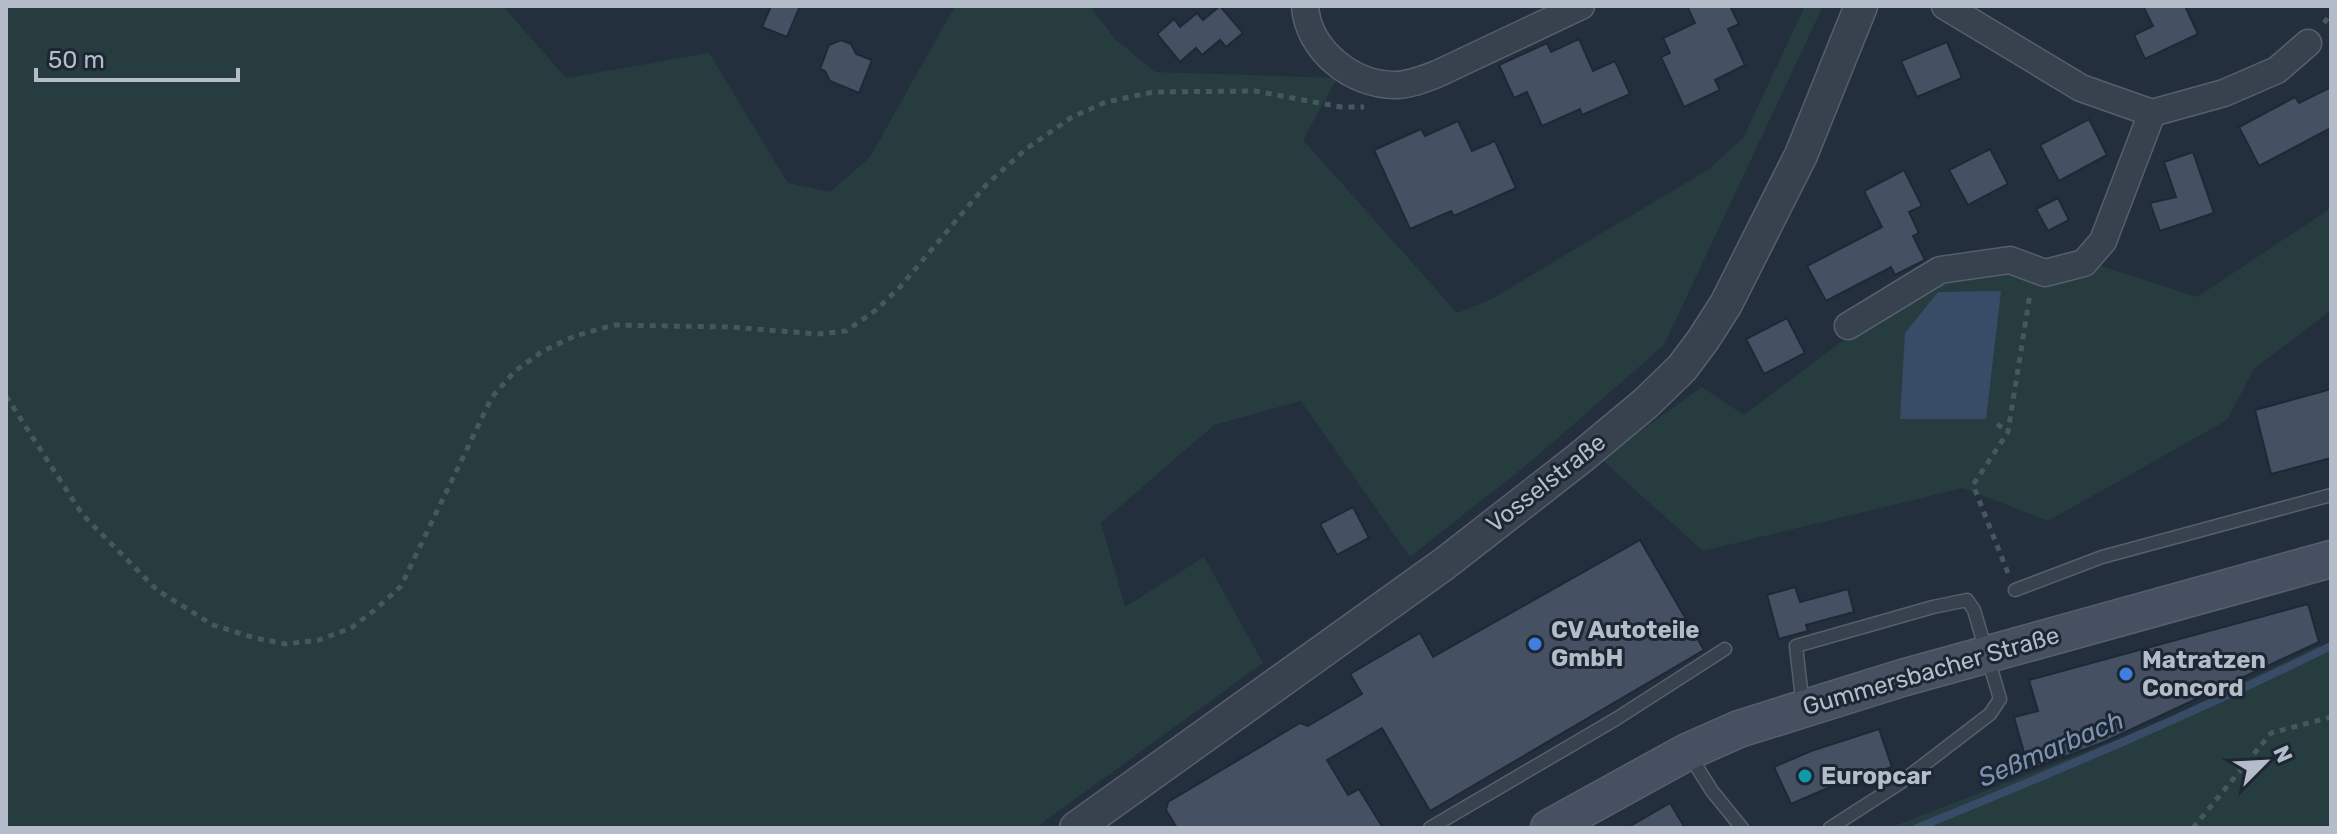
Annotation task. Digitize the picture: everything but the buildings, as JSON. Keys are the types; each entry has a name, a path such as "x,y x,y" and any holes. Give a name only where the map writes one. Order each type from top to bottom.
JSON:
{"main road":[{"name":"Gummersbacher Straße","path":"1549,828 1687,752 1739,729 1988,653 2331,559"}],"street":[{"path":"1305,6 1313,34 1326,54 1343,69 1363,79 1397,85 1437,74 1581,6"},
{"name":"Vosselstraße","path":"1076,828 1444,564 1580,458 1646,403 1682,368 1726,304 1801,155 1861,6"},
{"path":"1945,6 2081,88 2152,113 2224,93 2277,70 2308,43"},
{"path":"1848,326 1940,270 2010,260 2045,273 2084,263 2103,241 2152,113"}],"lane":[{"path":"2015,590 2102,557 2331,495"},
{"path":"1803,707 1796,646 1967,600 1974,610 2000,699 1990,714 1900,783 1830,828"},
{"path":"1430,828 1616,719 1725,649"},
{"path":"1687,752 1712,791 1742,828"}],"path":[{"path":"6,396 82,514 157,590 213,625 255,638 286,644 319,640 351,628 401,586 492,397 515,371 543,351 575,336 614,325 730,327 818,334 846,331 876,310 900,287 987,184 1026,149 1072,117 1106,102 1153,92 1255,91 1360,108 1378,104 1397,85"},
{"path":"2015,590 1973,485 2008,432 2030,291 2045,273"},
{"path":"1997,424 2008,432"},
{"path":"2193,828 2271,733 2331,717"}],"green space":[{"path":"6,6 503,6 566,78 709,53 788,183 830,192 870,157 955,6 1090,6 1115,39 1155,72 1337,78 1303,140 1457,313 1490,300 1709,169 1743,138 1805,6 1823,6 1664,345 1535,458 1410,557 1301,401 1214,425 1101,523 1125,607 1204,557 1263,663 1035,828 6,828"},
{"path":"2331,208 2331,310 2254,369 2227,420 2048,521 1963,488 1703,551 1601,459 1702,387 1744,415 1851,334 1939,278 2095,264 2197,297"},
{"path":"2331,643 2331,828 1889,828 2143,730 2316,647"}],"water":[{"path":"2001,291 1986,419 1900,419 1905,333 1938,292"}],"waterway":[{"name":"Seßmarbach","path":"1917,828 2126,741 2331,646"}],"place":[{"name":"CV Autoteile GmbH","path":"1535,644"},
{"name":"Matratzen Concord","path":"2126,674"},
{"name":"Europcar","path":"1805,776"}]}
